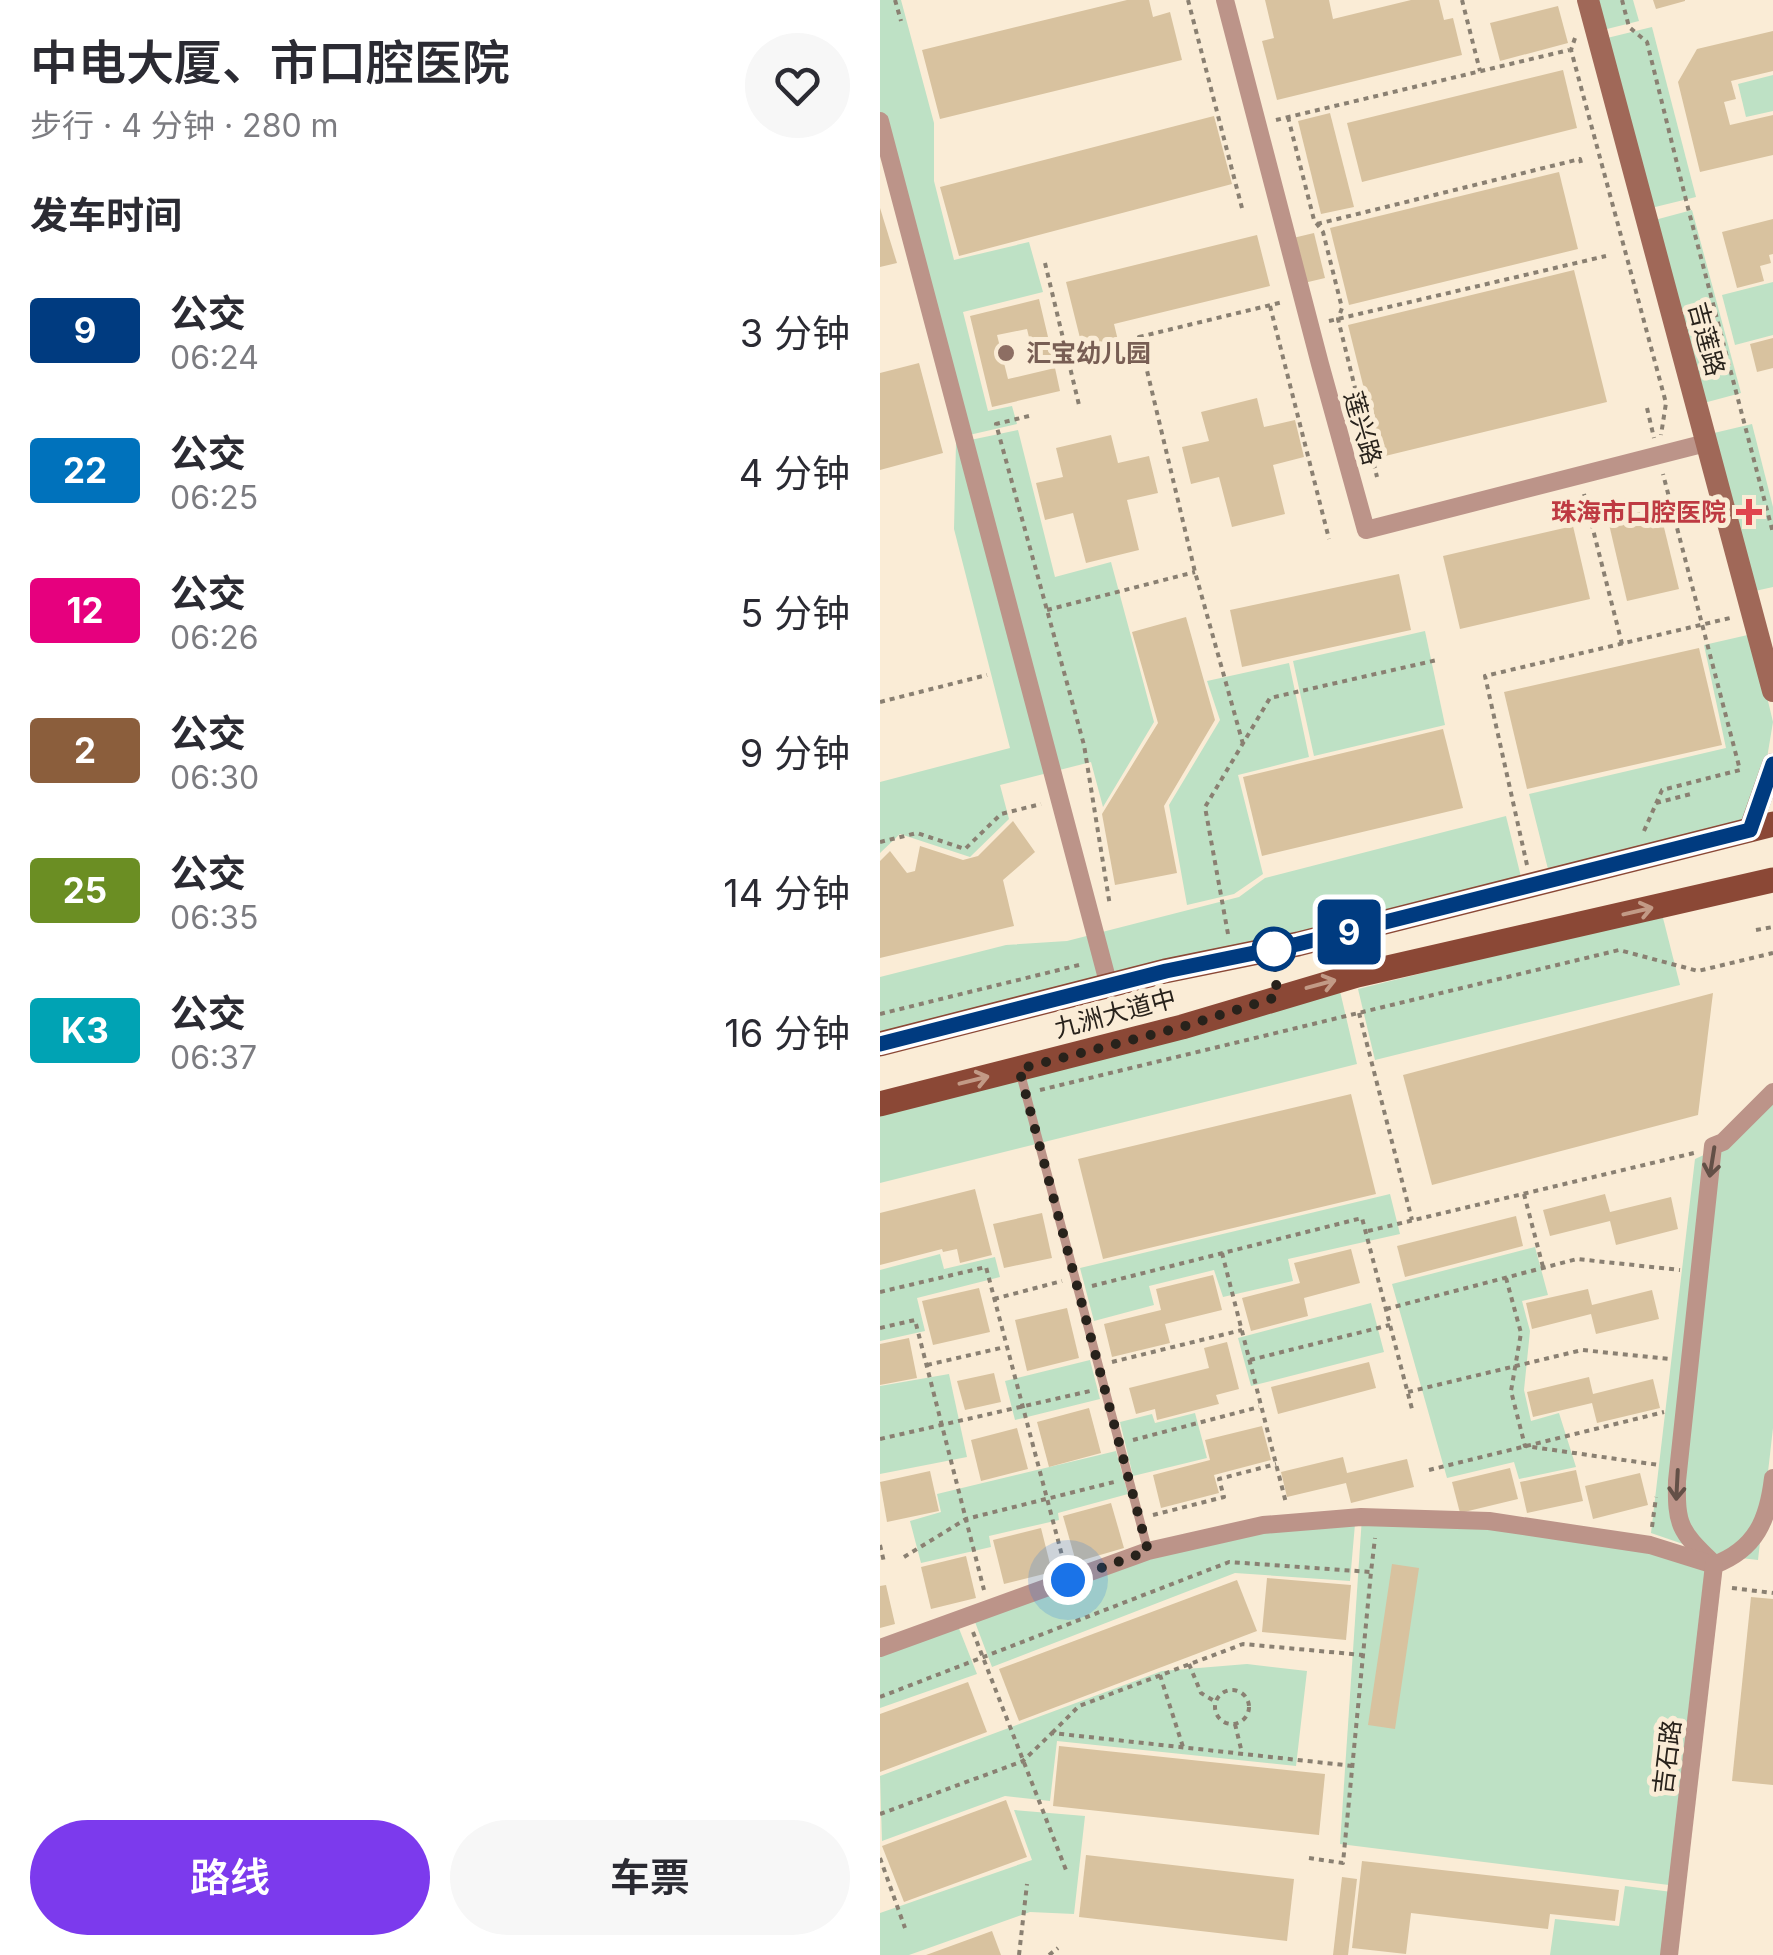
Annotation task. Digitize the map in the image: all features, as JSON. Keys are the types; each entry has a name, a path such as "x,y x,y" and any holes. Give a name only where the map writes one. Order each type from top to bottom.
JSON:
{"main road":[{"name":"吉莲路","path":"1588,0 1773,691"},
{"path":"1762,827 1773,764"},
{"name":"九洲大道中","path":"880,1044 1762,827"},
{"name":"九洲大道中","path":"880,1104 1022,1081 1309,988 1773,880"}],"street":[{"name":"莲兴路","path":"1224,0 1366,530 1706,443"},
{"path":"880,121 1109,986"},
{"path":"1714,1565 1680,1528 1676,1510 1713,1146 1723,1142 1773,1092"},
{"path":"880,1648 1148,1551 1263,1524 1376,1517 1507,1524 1650,1545 1714,1565 1739,1553 1758,1531 1770,1503 1773,1478"},
{"name":"吉石路","path":"1670,1955 1714,1565"}],"lane":[{"path":"1022,1081 1148,1551"}],"path":[{"path":"896,0 901,21"},
{"path":"1188,0 1244,212"},
{"path":"1462,0 1480,71"},
{"path":"1622,0 1630,27 1648,42 1773,533"},
{"path":"1579,28 1571,50 1666,404 1658,455"},
{"path":"1257,125 1599,43"},
{"path":"1288,117 1314,220 1322,232 1342,308 1338,320 1377,477"},
{"path":"1317,224 1580,159 1582,167"},
{"path":"1310,326 1606,256"},
{"path":"1045,263 1079,405"},
{"path":"1243,744 1195,572 1138,336 1302,298"},
{"path":"1270,306 1329,539"},
{"path":"1640,838 1662,790 1740,770 1646,408"},
{"path":"1028,416 996,424 1084,745 1110,906"},
{"path":"1579,475 1622,644"},
{"path":"1047,610 1195,572"},
{"path":"1526,865 1485,676 1752,613"},
{"path":"1228,939 1205,807 1270,698 1437,660"},
{"path":"880,702 987,675"},
{"path":"1656,804 1691,794"},
{"path":"880,842 917,833 965,848 1001,814 1059,799"},
{"path":"1756,930 1773,926"},
{"path":"1022,1081 1359,1012 1620,950 1698,971 1773,952"},
{"path":"880,1014 1102,959"},
{"path":"1698,971 1700,962"},
{"path":"1359,1012 1412,1220"},
{"path":"1366,1231 1713,1146"},
{"path":"1524,1194 1543,1268"},
{"path":"1078,1289 1362,1218 1412,1410"},
{"path":"1222,1253 1291,1522"},
{"path":"1386,1310 1577,1260 1680,1270"},
{"path":"880,1292 986,1267 1068,1580"},
{"path":"994,1299 1074,1278"},
{"path":"1506,1278 1520,1332 1511,1391 1525,1446"},
{"path":"880,1328 915,1320 989,1609"},
{"path":"1250,1360 1390,1325"},
{"path":"1098,1366 1242,1330"},
{"path":"927,1365 1007,1346"},
{"path":"1408,1392 1582,1350 1670,1359"},
{"path":"880,1439 1104,1388"},
{"path":"1119,1444 1261,1406"},
{"path":"1429,1470 1664,1412"},
{"path":"1525,1446 1659,1465"},
{"path":"1139,1519 1224,1497 1220,1478 1276,1464"},
{"path":"904,1557 966,1518 1128,1479"},
{"path":"1310,1858 1343,1863 1376,1517"},
{"path":"880,1545 884,1562"},
{"path":"880,1697 1229,1562 1372,1572"},
{"path":"1712,1586 1773,1592"},
{"path":"967,1617 1066,1870"},
{"path":"880,1814 1023,1761 1079,1706 1243,1644 1364,1655"},
{"path":"1189,1664 1201,1693 1216,1702"},
{"path":"1160,1676 1182,1747"},
{"path":"1228,1690 1239,1691 1249,1703 1248,1714 1235,1724 1219,1718 1215,1708 1218,1696 1228,1690"},
{"path":"1235,1724 1242,1754"},
{"path":"1052,1733 1353,1766"},
{"path":"880,1858 905,1928"},
{"path":"1019,1955 1027,1884"},
{"path":"1049,1955 1058,1948"}],"green space":[{"path":"880,0 901,0 934,123 934,181 954,260 1029,242 1043,292 963,312 988,411 1012,406 1017,424 956,438 880,142"},
{"path":"1595,0 1633,0 1639,21 1603,30"},
{"path":"1652,27 1696,197 1647,209 1603,39"},
{"path":"1773,75 1773,111 1746,117 1738,84"},
{"path":"1692,210 1741,393 1700,404 1651,221"},
{"path":"1773,282 1773,335 1735,345 1722,295"},
{"name":"珠海市口腔医院","path":"1752,424 1773,507 1773,587 1755,591 1714,433"},
{"path":"1018,430 1055,577 1111,562 1154,722 1103,807 1091,762 1000,785 1009,819 970,857 900,834 880,853 880,782 1010,748 954,529 956,443"},
{"path":"1425,631 1445,725 1314,756 1293,661"},
{"path":"1752,634 1773,722 1765,770 1743,827 1549,873 1529,794 1726,748 1704,645"},
{"path":"1289,663 1309,757 1238,775 1263,874 1234,894 1187,905 1169,805 1220,720 1207,681"},
{"path":"1506,816 1523,885 880,1051 880,977 1006,945 1067,941 1239,897 1265,878"},
{"path":"1662,914 1680,985 1375,1060 1358,989"},
{"path":"1340,991 1357,1064 880,1183 880,1105"},
{"path":"1773,1102 1773,1428 1758,1560 1715,1555 1651,1533 1695,1159 1726,1145"},
{"path":"1390,1194 1400,1234 1288,1259 1293,1281 1223,1297 1214,1270 1149,1286 1154,1305 1094,1321 1080,1268"},
{"path":"1535,1247 1548,1295 1522,1301 1530,1331 1524,1390 1531,1421 1559,1413 1576,1467 1519,1479 1514,1462 1447,1478 1392,1284"},
{"path":"940,1254 944,1269 995,1257 1000,1277 917,1298 925,1331 880,1341 880,1270"},
{"path":"1371,1303 1384,1352 1251,1386 1238,1338"},
{"path":"1090,1360 1100,1399 1015,1420 1005,1381"},
{"path":"949,1374 967,1457 880,1474 880,1386"},
{"path":"1195,1413 1207,1458 1133,1476 1120,1422 1152,1414 1155,1423"},
{"path":"1116,1451 1128,1494 1058,1513 1059,1520 989,1536 991,1547 921,1563 910,1521 941,1512 937,1494"},
{"path":"1362,1517 1489,1522 1714,1565 1677,1886 1340,1844"},
{"path":"1355,1524 1350,1581 1235,1573 992,1667 975,1622 1148,1555 1265,1531"},
{"path":"958,1626 977,1674 880,1708 880,1654"},
{"path":"1247,1664 1307,1671 1296,1766 1057,1741 1050,1801 1005,1796 882,1841 880,1776 1162,1671"},
{"path":"1014,1810 1085,1816 1074,1914 1030,1912 909,1955 880,1955 880,1913 1032,1860"},
{"path":"1625,1886 1672,1892 1665,1955 1550,1955 1555,1919 1619,1926"}],"building":[{"path":"1127,0 1149,0 1153,17 1170,12 1182,60 940,119 922,50"},
{"path":"1265,0 1329,0 1333,19 1411,0 1439,0 1444,20 1453,18 1462,55 1277,100 1262,41 1274,38"},
{"path":"1653,0 1685,0 1685,1 1656,9"},
{"path":"1558,6 1568,43 1500,61 1490,23"},
{"path":"1773,31 1773,71 1731,81 1736,99 1724,102 1730,125 1773,115 1773,155 1700,172 1678,82 1697,49"},
{"path":"1563,70 1577,128 1362,182 1347,123"},
{"path":"1330,113 1354,207 1321,214 1298,121"},
{"path":"1214,116 1232,184 959,256 940,187"},
{"path":"1559,172 1578,249 1349,305 1330,228"},
{"path":"880,208 897,263 880,267"},
{"path":"1773,219 1771,263 1760,266 1764,281 1737,288 1722,232"},
{"path":"1314,233 1325,278 1304,283 1293,238"},
{"path":"1257,235 1270,286 1114,324 1122,357 1087,366 1066,282"},
{"path":"1574,270 1607,402 1381,457 1348,325"},
{"path":"1039,299 1053,358 1035,362 1027,329 997,335 1008,379 1055,368 1060,391 992,407 970,316"},
{"path":"1773,338 1773,368 1757,372 1750,344"},
{"path":"919,363 943,453 880,470 880,373"},
{"path":"1257,398 1264,427 1295,420 1304,457 1273,465 1285,514 1232,527 1219,477 1191,484 1182,447 1209,441 1201,412"},
{"path":"1111,435 1118,463 1149,456 1158,493 1127,500 1139,550 1086,563 1073,513 1045,520 1036,483 1063,477 1056,448"},
{"path":"1659,507 1679,589 1627,601 1608,520"},
{"path":"1573,526 1590,599 1460,629 1443,556"},
{"path":"1399,574 1411,630 1242,667 1230,610"},
{"path":"1186,617 1215,720 1164,806 1177,873 1115,885 1102,814 1158,723 1132,632"},
{"path":"1699,648 1722,745 1527,789 1504,692"},
{"path":"1443,729 1463,808 1262,856 1243,777"},
{"path":"1013,821 1035,852 1003,880 1014,926 880,958 880,861 890,851 907,873 915,871 920,846 963,860 978,856"},
{"path":"1713,993 1698,1115 1432,1185 1403,1075"},
{"path":"1351,1094 1376,1194 1103,1259 1078,1159"},
{"path":"975,1189 992,1255 960,1263 957,1249 942,1249 880,1265 880,1213"},
{"path":"1605,1194 1610,1212 1671,1197 1678,1229 1616,1245 1610,1221 1550,1236 1543,1210"},
{"path":"1042,1213 1052,1258 1004,1268 993,1224"},
{"path":"1516,1216 1523,1246 1405,1277 1397,1246"},
{"path":"1351,1249 1360,1283 1304,1298 1308,1316 1251,1331 1242,1298 1300,1283 1294,1263"},
{"path":"1213,1275 1222,1310 1165,1324 1170,1343 1112,1357 1104,1324 1161,1310 1156,1289"},
{"path":"979,1288 990,1332 933,1345 922,1301"},
{"path":"1588,1289 1592,1305 1652,1290 1659,1319 1596,1334 1591,1314 1532,1329 1526,1303"},
{"path":"1067,1308 1079,1358 1027,1371 1015,1320"},
{"path":"909,1338 917,1378 880,1385 880,1344"},
{"path":"1227,1342 1239,1389 1216,1395 1219,1404 1157,1420 1155,1409 1136,1414 1129,1388 1209,1368 1204,1348"},
{"path":"1369,1362 1376,1388 1278,1414 1271,1387"},
{"path":"994,1373 1001,1402 965,1410 957,1381"},
{"path":"1589,1377 1593,1394 1653,1379 1660,1408 1597,1423 1592,1403 1533,1417 1527,1392"},
{"path":"1089,1408 1101,1453 1049,1467 1037,1422"},
{"path":"1262,1426 1271,1460 1214,1475 1219,1493 1161,1508 1153,1475 1210,1460 1205,1440"},
{"path":"1017,1428 1028,1469 981,1481 971,1440"},
{"path":"1343,1457 1347,1473 1407,1459 1414,1487 1351,1503 1346,1483 1287,1497 1281,1472"},
{"path":"1510,1468 1518,1499 1460,1513 1452,1482"},
{"path":"1576,1470 1583,1501 1527,1513 1520,1482"},
{"path":"930,1471 939,1511 887,1522 880,1482"},
{"path":"1640,1473 1648,1505 1593,1519 1585,1486"},
{"path":"1111,1503 1124,1548 1076,1562 1063,1516"},
{"path":"1041,1528 1052,1572 1004,1584 993,1540"},
{"path":"966,1556 976,1598 931,1609 921,1567"},
{"path":"1392,1564 1419,1568 1395,1729 1368,1725"},
{"path":"1267,1578 1351,1585 1346,1640 1262,1632"},
{"path":"1237,1580 1257,1631 1019,1721 999,1669"},
{"path":"886,1585 895,1624 880,1628 880,1586"},
{"path":"1751,1597 1773,1599 1773,1785 1732,1781"},
{"path":"968,1682 987,1732 880,1772 880,1714"},
{"path":"1059,1746 1325,1774 1319,1835 1053,1806"},
{"path":"1006,1800 1027,1857 904,1902 882,1846"},
{"path":"1086,1855 1294,1879 1287,1941 1079,1917"},
{"path":"1362,1861 1619,1890 1615,1921 1550,1914 1548,1929 1411,1913 1406,1954 1352,1948"},
{"path":"1342,1877 1357,1879 1348,1955 1333,1955"},
{"path":"992,1931 1001,1955 926,1955"}],"bus line":[{"name":"9","path":"880,1044 1750,830 1773,764"}],"place":[{"name":"汇宝幼儿园","path":"1006,353"},
{"name":"珠海市口腔医院","path":"1749,512"}],"route":[{"path":"1068,1580 1148,1551 1019,1069 1182,1027 1277,997 1274,949"}]}
